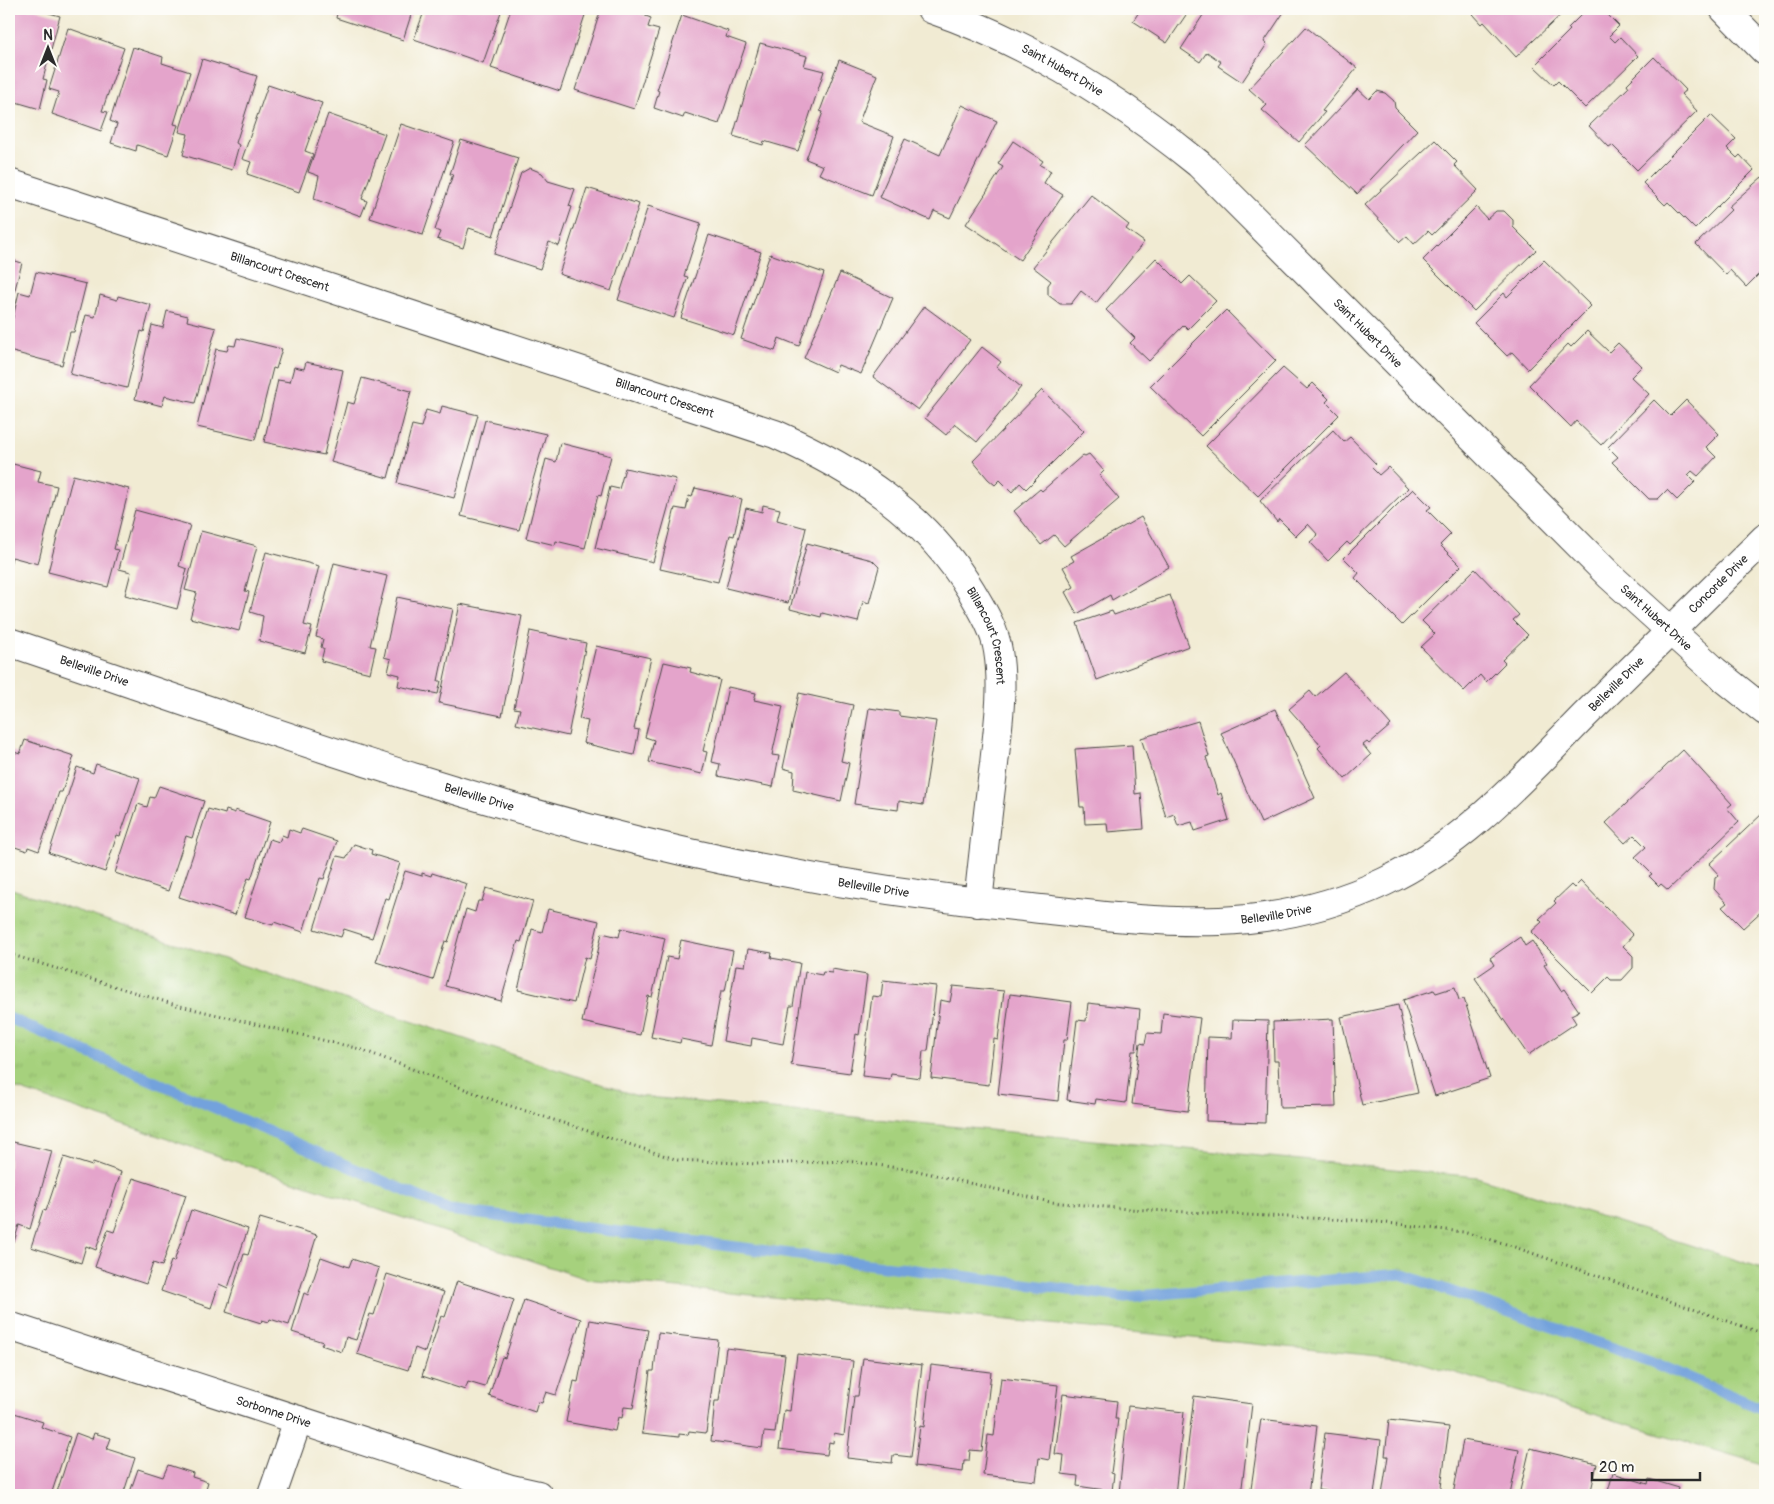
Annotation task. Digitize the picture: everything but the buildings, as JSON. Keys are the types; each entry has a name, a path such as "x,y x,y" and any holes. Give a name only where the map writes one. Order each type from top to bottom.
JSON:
{"street":[{"name":"Saint Hubert Drive","path":"931,9 991,31 1057,64 1159,131 1199,164 1610,576 1669,630 1765,712"},
{"path":"1724,9 1765,51"},
{"name":"Billancourt Crescent","path":"9,183 775,434 822,455 868,483 915,520 942,548 984,612 998,649 1001,697 978,903"},
{"name":"Concorde Drive","path":"1669,630 1765,538"},
{"name":"Belleville Drive","path":"9,642 404,774 590,829 756,867 867,888 978,903 1136,919 1230,922 1296,913 1344,898 1387,880 1440,850 1494,808 1669,630"},
{"name":"Sorbonne Drive","path":"9,1326 512,1490 538,1495"},
{"path":"272,1495 298,1420"}],"path":[{"path":"9,954 176,1005 360,1049 501,1103 678,1160 757,1164 847,1162 914,1170 1050,1202 1129,1209 1370,1221 1463,1232 1503,1243 1765,1334"}],"green space":[{"path":"9,888 637,1096 1477,1177 1765,1269 1765,1465 1409,1359 586,1279 9,1086"}],"waterway":[{"path":"9,1018 449,1210 1125,1297 1401,1274 1650,1361 1765,1410"}]}
